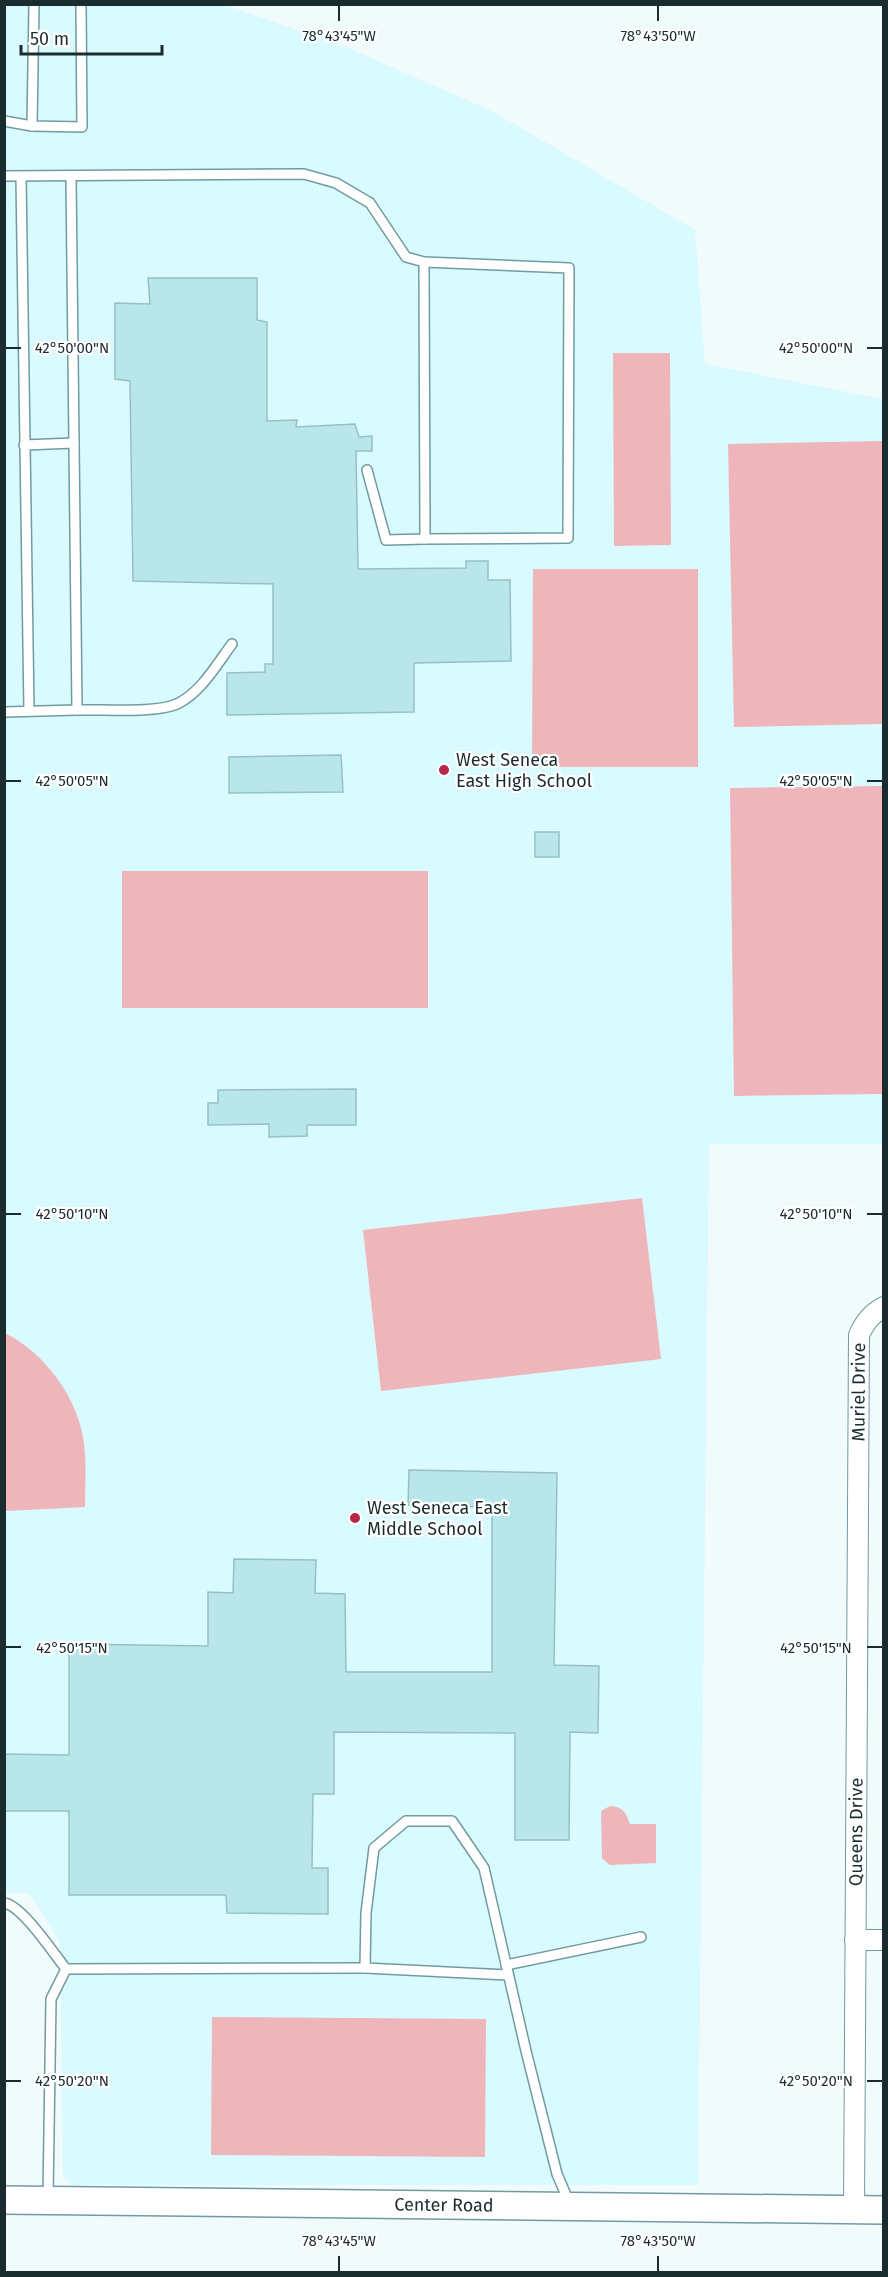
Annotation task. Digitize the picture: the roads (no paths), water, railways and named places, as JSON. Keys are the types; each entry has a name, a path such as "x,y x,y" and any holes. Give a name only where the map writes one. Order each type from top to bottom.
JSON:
{"main road":[{"name":"Center Road","path":"4,2200 884,2210"}],"street":[{"name":"Muriel Drive","path":"859,1453 859,1335 864,1323 874,1312 884,1307"},
{"name":"Queens Drive","path":"854,2210 859,1453"},
{"path":"855,1940 884,1940"}],"lane":[{"path":"32,126 34,4"},
{"path":"4,121 32,126 82,127 81,4"},
{"path":"4,176 304,174 336,183 370,203 406,257 424,262 569,268 568,538 386,540 367,470"},
{"path":"21,177 29,711"},
{"path":"71,177 77,710"},
{"path":"424,262 425,539"},
{"path":"24,445 74,443"},
{"path":"4,712 161,708 179,703 203,683 232,644"},
{"path":"365,1968 366,1913 374,1848 406,1821 452,1821 484,1868 557,2174 572,2207"},
{"path":"6,1900 21,1913 66,1969"},
{"path":"66,1969 507,1970 641,1937"},
{"path":"48,2201 51,1999 66,1969"}],"place":[{"name":"West Seneca East High School","path":"444,770"},
{"name":"West Seneca East Middle School","path":"355,1518"}]}
